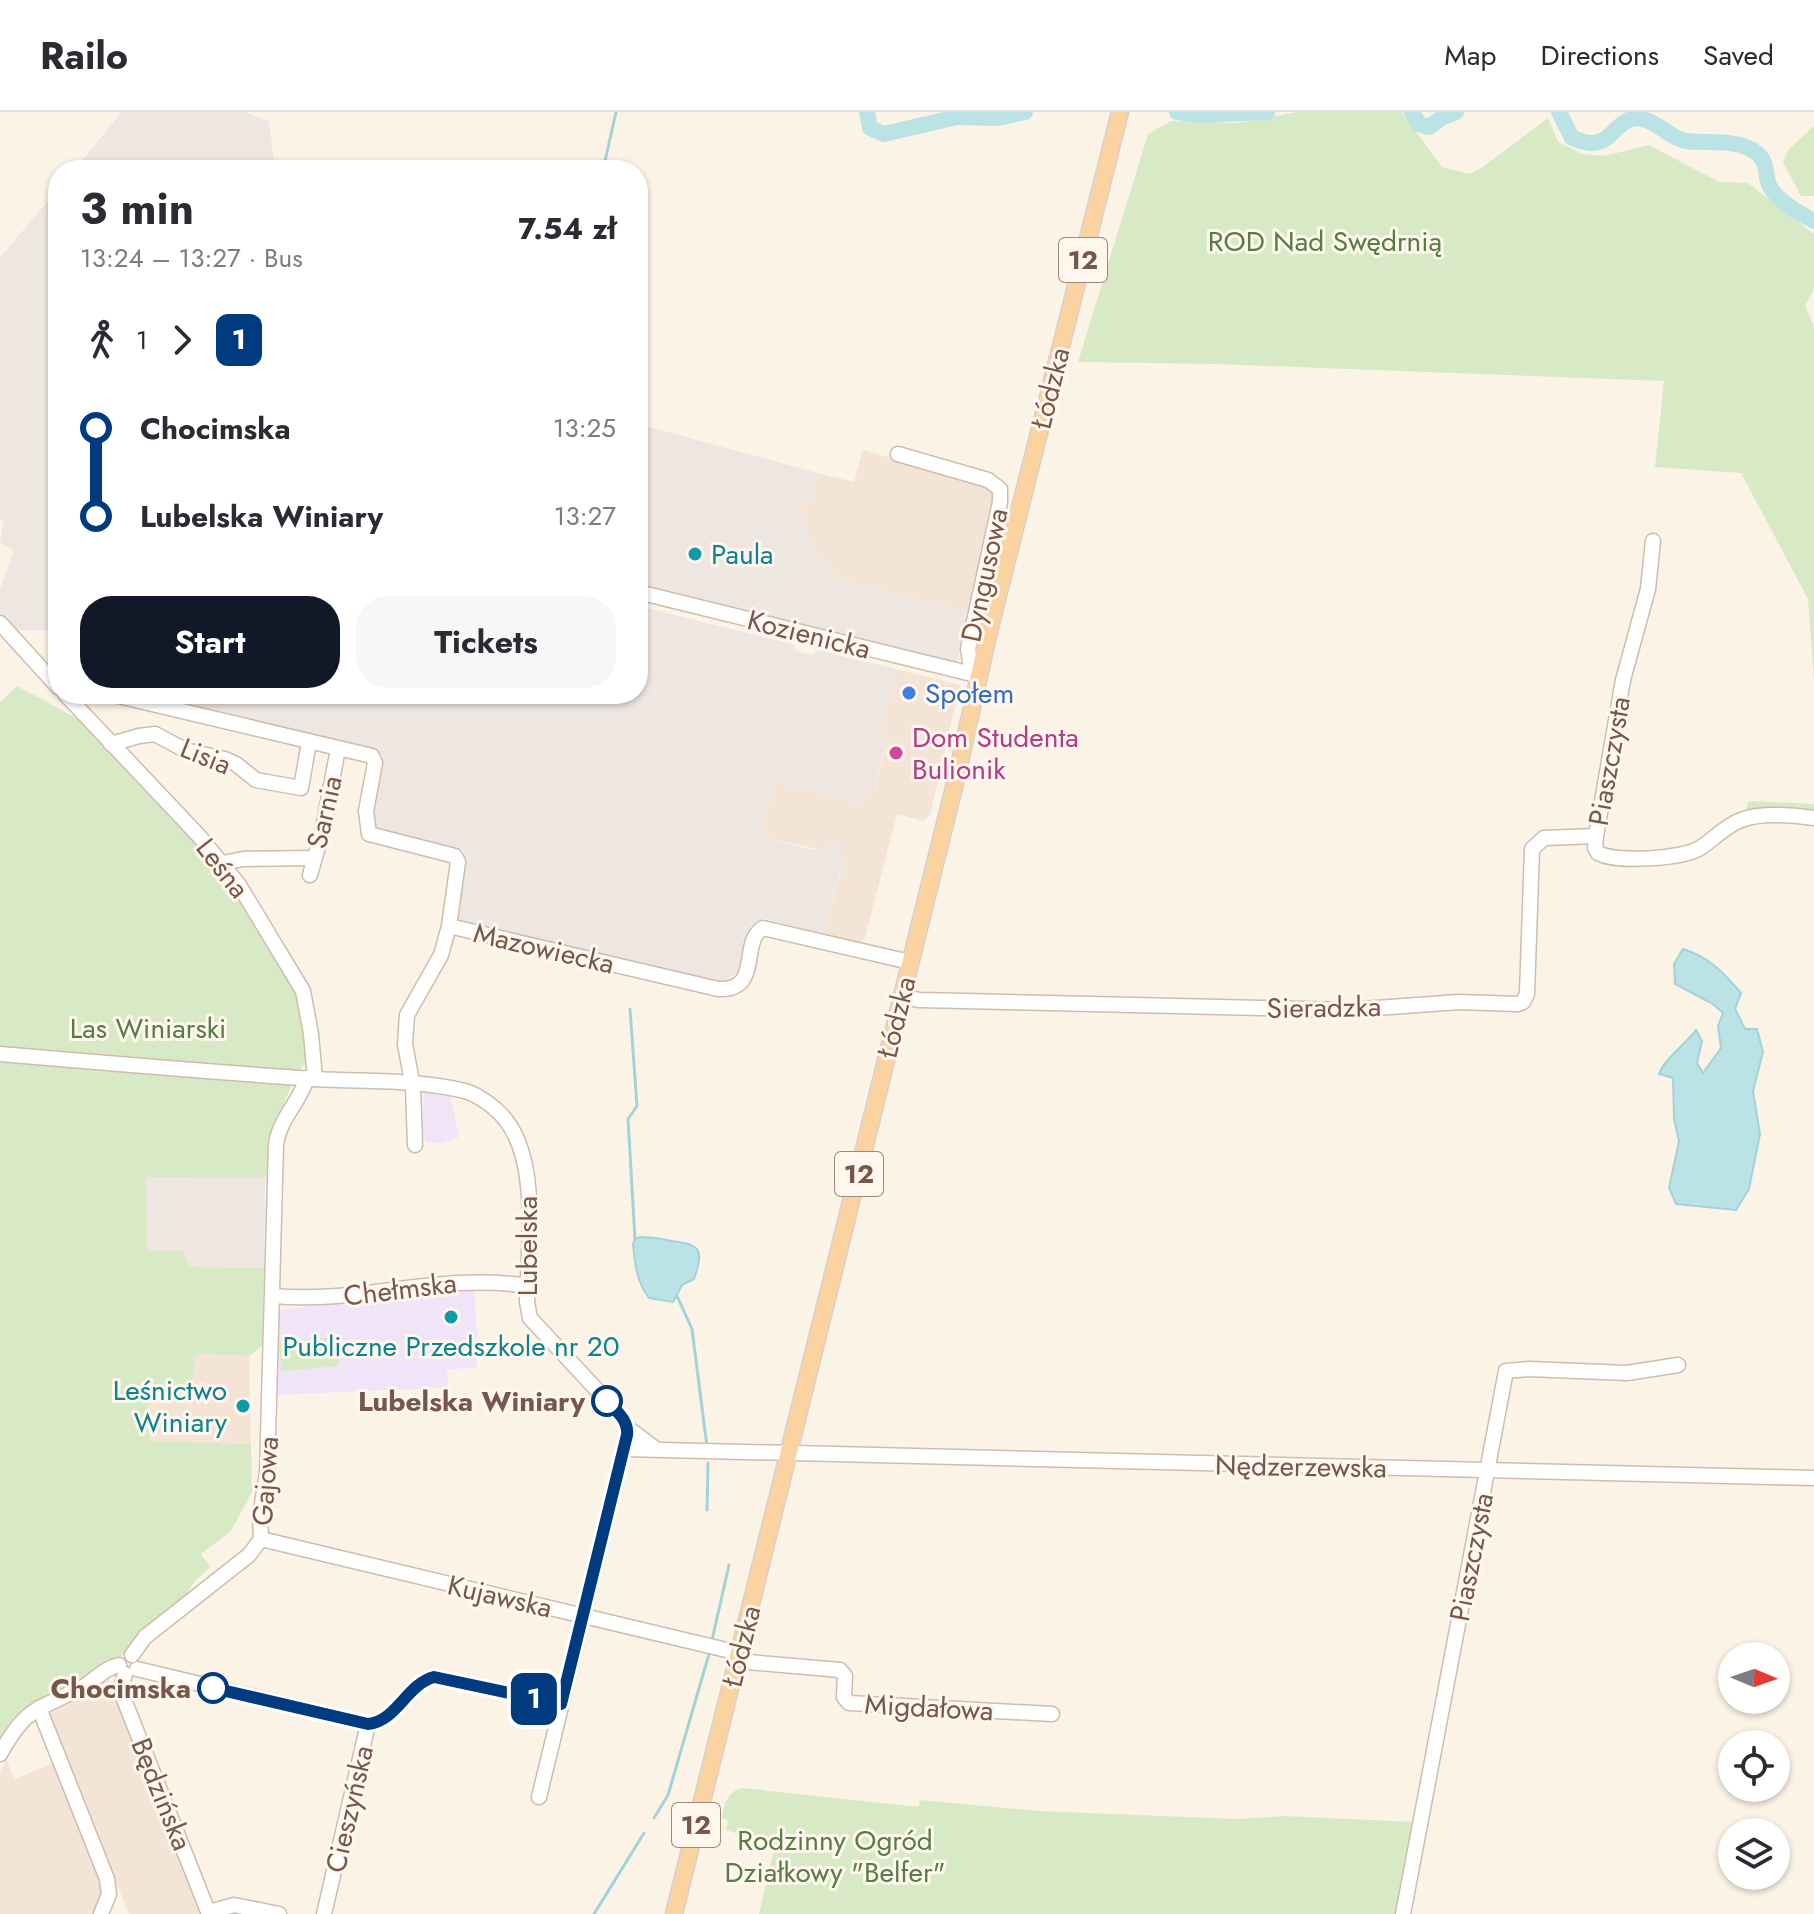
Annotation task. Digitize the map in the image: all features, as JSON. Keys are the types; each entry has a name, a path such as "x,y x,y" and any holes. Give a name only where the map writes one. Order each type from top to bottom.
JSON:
{"main road":[{"name":"Łódzka","path":"674,1914 910,962 976,675 1119,116"}],"street":[{"name":"Dyngusowa","path":"898,454 988,480 1000,489 992,543 968,649 976,675"},
{"name":"Piaszczysta","path":"1653,541 1650,580 1623,680 1595,848 1603,856 1675,856 1701,848 1732,824 1750,817 1814,818"},
{"name":"Kozienicka","path":"648,594 976,675"},
{"path":"0,623 48,676"},
{"name":"Leśna","path":"74,704 223,863 249,900 301,986 310,1027 311,1078"},
{"name":"Mazowiecka","path":"151,704 372,756 376,760 366,811 369,834 455,856 458,862 449,926 724,989 734,987 743,980 756,935 763,928 910,962"},
{"name":"Lisia","path":"111,744 155,734 185,750 225,759 256,780 301,788 309,742"},
{"name":"Sarnia","path":"310,875 322,833 338,749"},
{"name":"Sieradzka","path":"901,997 920,1000 1349,1010 1459,1002 1518,1004 1527,994 1532,849 1544,838 1596,836"},
{"path":"223,863 243,859 313,858"},
{"path":"415,1145 412,1082 405,1044 407,1015 437,964 449,926"},
{"name":"Lubelska","path":"0,1054 311,1078 412,1082 472,1094 500,1113 521,1148 527,1176 527,1308 530,1318 621,1416 628,1428 660,1451"},
{"path":"274,1296 277,1138 311,1078"},
{"name":"Chełmska","path":"274,1296 326,1298 483,1280 527,1286"},
{"name":"Gajowa","path":"0,1754 22,1719 81,1688 108,1668 128,1666 145,1637 249,1555 261,1539 260,1516 268,1458 274,1296"},
{"name":"Piaszczysta","path":"1403,1914 1506,1371 1529,1369 1616,1373 1678,1365"},
{"path":"539,1797 628,1428"},
{"path":"624,1449 789,1455"},
{"name":"Nędzerzewska","path":"789,1455 1814,1478"},
{"name":"Kujawska","path":"261,1539 583,1615 738,1657"},
{"name":"Migdałowa","path":"738,1657 840,1670 845,1676 844,1697 849,1703 1052,1714"},
{"path":"128,1666 368,1724"},
{"name":"Będzińska","path":"128,1666 122,1684 123,1697 209,1913"},
{"name":"Cieszyńska","path":"324,1914 368,1724 383,1720 421,1682 434,1677 561,1704"},
{"path":"39,1708 109,1884 109,1894 101,1914"},
{"path":"209,1913 234,1905 279,1914"}],"shaded area":[{"path":"122,112 244,112 269,121 274,160 82,160"},
{"path":"48,201 48,630 16,630 0,613 0,590 14,550 0,543 4,520 0,519 0,258"},
{"path":"648,427 818,473 809,506 800,504 801,517 812,545 836,579 965,612 967,616 957,663 648,588"},
{"path":"863,450 989,485 997,493 986,533 988,536 974,609 968,613 836,579 812,545 801,517 800,503 809,505 818,473 854,482"},
{"path":"648,608 793,644 796,651 812,655 818,650 896,669 880,733 887,739 874,789 867,788 863,804 774,783 762,837 813,850 822,850 825,840 842,844 838,858 849,861 846,872 840,871 823,934 763,918 751,926 741,970 722,982 460,921 457,914 464,850 374,828 370,810 383,755 175,704 648,704"},
{"path":"896,669 960,685 930,815 923,821 897,814 865,938 858,943 823,934 841,871 846,872 848,861 822,850 762,837 761,831 774,782 875,789 887,739 880,733"},
{"path":"424,1090 450,1095 459,1137 442,1143 426,1142 422,1133"},
{"path":"146,1176 265,1178 264,1268 147,1267"},
{"path":"474,1286 477,1368 447,1369 448,1387 277,1395 278,1310"},
{"path":"196,1354 249,1356 251,1444 150,1441 147,1387 192,1385"},
{"path":"106,1673 202,1914 129,1914 47,1710"},
{"path":"6,1758 14,1779 54,1763 103,1889 93,1914 0,1914 0,1772"}],"green space":[{"name":"ROD Nad Swędrnią","path":"1297,112 1402,112 1442,167 1470,174 1548,118 1558,142 1582,154 1604,156 1649,145 1719,182 1748,183 1814,234 1814,289 1805,306 1814,326 1814,680 1808,599 1741,473 1655,467 1664,381 1216,364 1078,362 1148,134 1171,121 1237,123"},
{"path":"1814,126 1814,196 1801,196 1783,162 1789,149"},
{"name":"Las Winiarski","path":"17,686 84,722 219,865 297,988 308,1058 280,1113 265,1178 146,1177 147,1251 183,1251 190,1267 264,1268 262,1346 249,1356 196,1354 192,1385 147,1387 150,1441 251,1444 252,1492 231,1531 201,1554 210,1567 194,1582 183,1600 131,1648 0,1745 0,702"},
{"path":"1748,801 1814,804 1814,817 1746,810"},
{"path":"337,1337 339,1366 281,1371 279,1342"},
{"name":"Rodzinny Ogród Działkowy \"Belfer\"","path":"742,1788 919,1807 920,1800 1038,1811 1415,1822 1398,1914 759,1914 775,1845 726,1830 728,1821 722,1818 725,1803 733,1792"}],"water":[{"path":"1683,949 1715,966 1741,993 1735,1009 1745,1029 1757,1029 1763,1052 1753,1091 1760,1134 1749,1189 1736,1210 1676,1204 1669,1188 1679,1141 1674,1119 1673,1078 1659,1074 1696,1030 1702,1041 1697,1063 1703,1073 1721,1048 1718,1026 1723,1013 1713,1004 1675,984 1674,964"},
{"path":"640,1237 689,1244 698,1250 699,1261 694,1279 682,1285 673,1302 649,1298 641,1285 633,1244"}],"waterway":[{"path":"605,160 616,112"},
{"path":"867,112 870,128 884,134 957,117 998,118 1025,112"},
{"path":"1177,112 1201,115 1267,112"},
{"path":"1412,112 1419,124 1429,127 1456,112"},
{"path":"1559,112 1572,138 1588,143 1604,139 1621,124 1634,118 1649,121 1686,141 1733,144 1750,149 1764,162 1768,183 1779,198 1814,221"},
{"path":"630,1009 637,1106 628,1119 635,1239"},
{"path":"677,1296 692,1329 707,1447"},
{"path":"707,1510 708,1463"},
{"path":"712,1640 729,1565"},
{"path":"654,1818 668,1795 709,1654"},
{"path":"594,1914 644,1833"}],"bus line":[{"name":"1","path":"213,1688 368,1724 383,1720 421,1682 434,1677 561,1704 627,1435 624,1419 607,1401"}],"place":[{"name":"Paula","path":"695,554"},
{"name":"Społem","path":"909,693"},
{"name":"Dom Studenta Bulionik","path":"896,753"},
{"name":"Publiczne Przedszkole nr 20","path":"451,1317"},
{"name":"Lubelska Winiary","path":"607,1401"},
{"name":"Leśnictwo Winiary","path":"243,1406"},
{"name":"Chocimska","path":"213,1688"}]}
